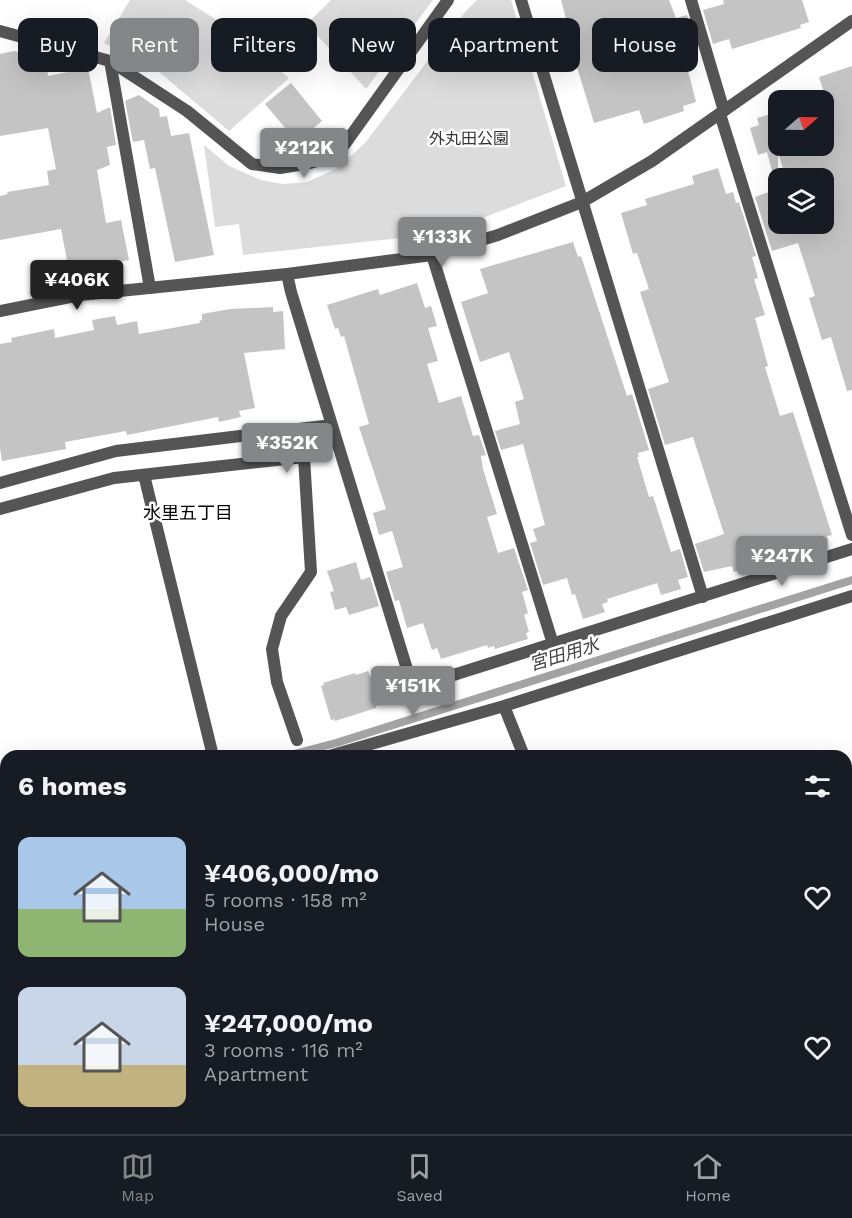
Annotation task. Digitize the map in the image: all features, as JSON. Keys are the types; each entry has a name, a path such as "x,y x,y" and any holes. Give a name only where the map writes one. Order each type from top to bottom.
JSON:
{"street":[{"path":"128,72 187,111 252,164 280,168 310,163 337,155 448,0"},
{"path":"521,0 703,597"},
{"path":"691,0 722,112 852,535"},
{"path":"0,311 80,296 287,274 432,255 498,236 582,202 652,161 852,21"},
{"path":"0,31 110,60"},
{"path":"112,72 150,288"},
{"path":"432,255 553,644"},
{"path":"287,274 411,682 428,682 852,549"},
{"path":"0,483 116,451 332,425"},
{"path":"0,509 114,478 304,457 311,572 281,616 272,649 277,682 297,740"},
{"path":"144,475 212,750"},
{"path":"350,750 504,706 852,596"},
{"path":"504,706 522,750"}],"green space":[{"path":"130,0 185,0 213,18 211,18 211,72 282,72 289,78 229,131 159,72 199,72 199,18 119,18"},
{"path":"331,0 433,0 416,23 416,18 329,18 329,48 317,35 317,18 313,18"},
{"name":"外丸田公園","path":"477,0 511,0 516,18 460,18"},
{"path":"110,33 110,46 104,43"},
{"name":"外丸田公園","path":"428,60 428,72 532,72 566,186 485,217 419,236 243,255 239,224 215,227 204,145 229,166 261,180 283,184 307,182 338,168 365,143"},
{"path":"351,72 379,72 366,89"}],"building":[{"path":"561,0 669,0 676,18 592,18 592,72 688,72 696,102 683,106 684,111 644,124 639,110 594,123 579,72 580,18 566,18"},
{"path":"723,0 802,0 809,22 800,25 801,28 732,49 729,39 713,44 703,10 724,4"},
{"path":"18,52 18,72 48,72 48,76 68,72 89,72 97,113 110,107 116,145 107,147 110,165 97,170 106,223 121,220 129,260 69,271 61,229 0,240 0,196 8,194 7,192 49,185 47,171 56,169 48,128 0,136 0,54"},
{"path":"852,66 852,390 847,391 831,337 822,340 809,298 815,296 798,243 772,251 755,197 768,192 768,234 834,234 834,168 783,168 779,156 834,156 834,90 823,90 819,77"},
{"path":"291,83 322,121 297,142 265,104"},
{"path":"139,95 159,109 160,117 167,116 171,136 189,133 214,255 175,262 155,168 150,169 144,140 133,142 125,101"},
{"path":"768,115 768,156 767,152 758,155 750,128 759,125 757,118"},
{"path":"768,156 778,156 778,168 771,168"},
{"path":"718,168 726,194 733,192 736,203 739,202 756,256 752,257 758,278 754,279 765,315 755,318 768,366 765,367 780,416 793,412 832,535 827,536 828,541 786,554 787,557 734,572 732,566 704,572 695,544 724,534 693,437 665,445 648,389 669,382 640,292 649,289 637,253 633,254 621,213 647,205 645,199 694,184 692,176"},
{"path":"573,242 578,257 581,256 627,396 632,394 649,450 638,453 639,457 637,457 649,497 653,496 671,552 680,549 688,577 678,580 681,589 661,595 657,583 607,599 608,602 602,604 605,612 583,619 567,578 543,585 530,543 537,541 533,529 545,525 523,444 501,450 495,431 520,424 515,402 524,399 509,352 480,362 461,302 488,293 480,269"},
{"path":"417,283 425,308 431,306 437,326 428,328 438,361 427,364 439,403 461,396 473,436 479,435 486,455 481,456 483,469 497,514 487,517 498,553 514,548 528,590 522,592 528,613 524,615 529,632 526,633 528,639 495,649 494,646 488,648 487,645 441,659 437,648 432,650 423,623 407,628 399,600 395,601 386,572 403,567 392,531 379,535 373,513 386,509 359,427 369,424 344,336 341,337 338,328 335,329 327,305 378,289 380,295"},
{"path":"273,307 273,312 283,311 285,349 244,353 255,408 239,411 241,417 219,422 218,417 127,435 126,431 65,442 66,449 2,461 0,344 12,342 11,338 54,329 55,338 94,330 92,320 115,316 117,325 137,321 139,334 200,323 202,314 230,309"},
{"path":"356,562 361,580 370,577 379,606 349,615 346,607 335,610 330,592 334,591 327,571"},
{"path":"368,671 373,683 393,677 400,698 376,706 376,708 335,721 331,720 321,686 324,685 323,683"}],"waterway":[{"name":"宮田用水","path":"309,750 852,580"}],"district":[{"name":"水里五丁目","path":"188,512"}]}
